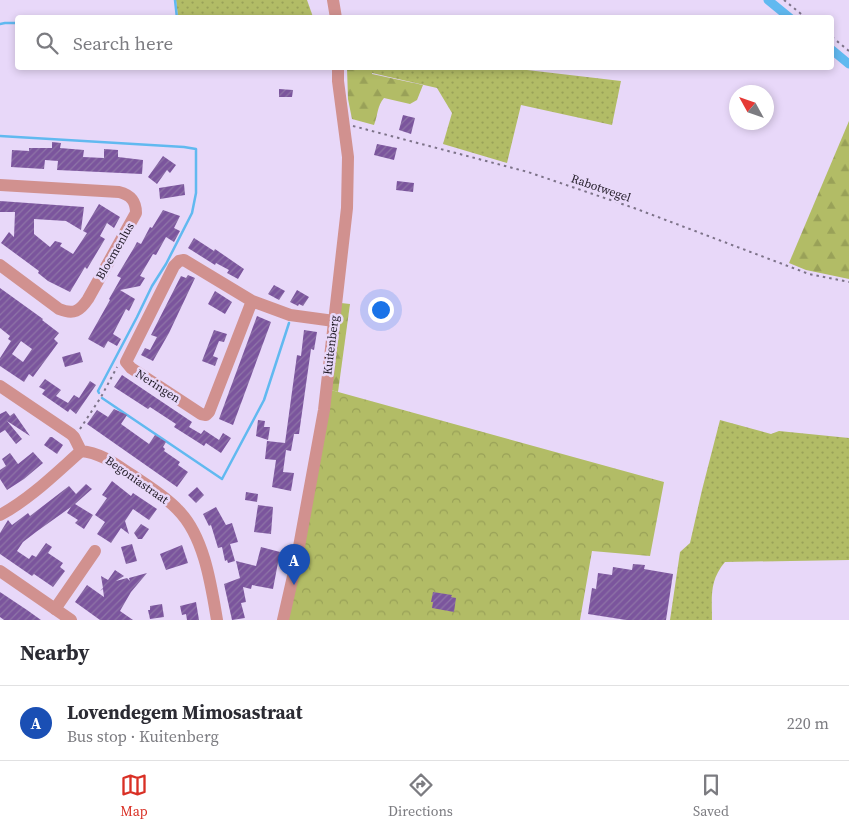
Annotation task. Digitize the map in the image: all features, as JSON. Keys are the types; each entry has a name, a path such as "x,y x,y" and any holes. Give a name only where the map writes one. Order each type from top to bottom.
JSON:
{"street":[{"path":"333,0 336,15"},
{"name":"Kuitenberg","path":"284,620 324,410 348,192 348,157 338,70"},
{"name":"Bloemenlus","path":"0,185 120,192 132,197 136,204 136,213 132,222 88,299 76,311 68,312 59,309 0,265"},
{"name":"Neringen","path":"252,301 209,412 206,415 201,414 131,368 126,362 174,266 181,260 184,260 252,301 290,315 334,321"},
{"path":"0,515 47,482 81,451 74,437 1,389"},
{"name":"Begoniastraat","path":"81,451 95,453 108,459 163,497 184,516 197,538 204,559 217,620"},
{"path":"55,609 95,551"},
{"path":"0,571 71,620"}],"path":[{"path":"784,0 802,15"},
{"path":"834,39 849,51"},
{"name":"Rabotwegel","path":"344,124 528,172 634,208 808,274 849,282"},
{"path":"74,437 101,397 117,366 126,362"}],"green space":[{"path":"176,0 307,0 312,15 178,15"},
{"path":"347,70 372,70 372,74 423,85 417,100 410,104 384,98 379,107 374,125 352,119 348,99"},
{"path":"372,70 527,70 621,81 612,125 521,105 507,163 443,144 452,113 437,88 372,73"},
{"path":"849,121 849,279 806,270 789,263"},
{"path":"341,303 350,304 338,392 331,390"},
{"path":"331,390 664,482 650,556 592,551 580,620 288,620"},
{"path":"720,420 771,434 779,431 849,438 849,560 725,562 714,583 712,620 670,620 680,552 690,543"}],"building":[{"path":"279,89 293,90 292,97 279,97"},
{"path":"403,115 415,118 411,134 399,130"},
{"path":"52,142 61,143 60,148 84,150 83,157 104,158 104,149 118,150 118,157 143,160 142,174 57,170 58,161 45,160 44,169 11,167 12,150 29,151 29,148 52,148"},
{"path":"377,144 397,148 394,160 374,155"},
{"path":"163,156 176,165 170,173 167,170 157,184 148,177"},
{"path":"397,181 414,183 413,192 396,190"},
{"path":"184,184 185,195 160,199 159,188"},
{"path":"0,201 84,207 81,230 66,221 34,219 34,234 50,247 55,241 62,243 60,246 73,254 87,233 83,231 99,204 120,217 114,228 107,223 100,236 105,239 87,269 85,267 70,292 48,281 38,273 39,271 1,243 9,232 14,237 15,212 0,212"},
{"path":"163,210 180,216 174,228 180,231 174,242 166,237 156,255 153,254 140,276 145,278 140,286 120,290 135,299 129,311 126,309 113,334 121,339 117,346 108,341 104,348 88,339 121,278 117,276 137,242 141,244 150,227 152,228"},
{"path":"194,238 214,251 215,249 244,269 238,279 227,273 229,270 216,263 215,265 188,248"},
{"path":"188,275 195,278 169,333 153,361 141,355 145,348 150,350 157,337 151,335 181,276 186,278"},
{"path":"274,285 285,291 279,300 268,294"},
{"path":"0,288 59,333 54,339 58,343 33,377 29,374 24,382 0,366 0,358 11,341 8,339 10,336 0,328","holes":["21,341 32,349 23,362 12,354"]},
{"path":"297,290 309,297 303,306 290,302"},
{"path":"215,291 232,302 225,314 208,304"},
{"path":"257,316 271,322 233,425 219,419"},
{"path":"214,330 227,334 224,342 219,341 213,356 218,358 215,366 202,361"},
{"path":"304,330 317,332 314,350 311,349 299,434 294,434 291,451 286,450 283,472 294,473 291,491 272,487 276,460 265,459 267,441 285,443 297,355 301,356"},
{"path":"80,352 83,362 65,367 62,357"},
{"path":"122,375 192,422 189,427 201,434 204,430 219,440 223,433 231,438 221,453 206,443 204,446 174,427 176,424 114,387"},
{"path":"45,379 61,390 56,396 68,403 74,395 79,398 90,381 96,385 76,414 70,409 68,412 42,394 45,390 39,387"},
{"path":"114,409 127,415 121,424 149,444 155,435 166,442 163,447 164,451 180,462 178,465 188,472 177,487 87,424 97,410 108,417"},
{"path":"6,411 10,416 14,413 30,436 7,421 22,439 16,444 5,430 0,433 0,414"},
{"path":"258,420 265,421 264,427 270,427 268,440 256,436"},
{"path":"50,437 63,445 57,454 44,445"},
{"path":"33,452 43,463 7,490 0,479 0,470 6,466 2,459 10,453 18,464"},
{"path":"112,481 131,496 133,493 157,509 149,520 133,509 125,521 129,534 121,528 111,543 97,534 105,522 95,515 107,498 102,495"},
{"path":"86,484 92,489 75,504 93,515 84,529 75,523 78,520 67,513 71,507 23,542 17,551 29,559 32,555 36,557 46,543 52,547 48,553 63,563 60,567 65,571 53,587 34,574 32,576 0,554 0,533 8,520 12,525 28,513 30,516 69,486 76,494"},
{"path":"197,487 204,495 196,503 188,495"},
{"path":"246,492 258,494 257,502 245,500"},
{"path":"258,505 273,507 271,534 254,532"},
{"path":"216,507 226,525 232,523 238,542 230,544 235,561 228,563 227,560 225,561 222,547 218,548 211,525 209,526 203,514"},
{"path":"141,524 149,529 142,539 138,539 134,533"},
{"path":"132,544 137,561 126,564 121,547"},
{"path":"182,545 188,563 166,570 160,554"},
{"path":"261,547 280,552 273,589 252,585 251,589 243,587 246,602 241,603 245,618 232,620 224,584 240,578 236,561 256,566"},
{"path":"633,564 645,565 644,569 673,574 666,620 626,620 588,614 592,588 596,589 598,573 612,575 613,567 632,570"},
{"path":"115,570 124,576 116,581 127,578 130,581 129,578 147,573 131,592 120,611 133,620 100,620 75,602 87,585 104,597 103,589 100,591 103,588 101,576 108,580"},
{"path":"0,592 41,620 4,620 0,617"},
{"path":"433,592 452,595 451,597 456,598 454,612 432,608"},
{"path":"196,602 199,620 187,620 186,614 182,615 180,606"},
{"path":"162,604 164,617 150,619 148,610 150,610 150,606"}],"waterway":[{"path":"175,0 177,15"},
{"path":"768,0 786,15"},
{"path":"0,24 15,23"},
{"path":"834,52 849,64"},
{"path":"0,136 196,149 196,193 192,213 166,264 152,286 98,391 99,393"},
{"path":"102,398 222,479 264,400 289,323"}],"place":[{"name":"Lovendegem Mimosastraat","path":"294,585"}]}
